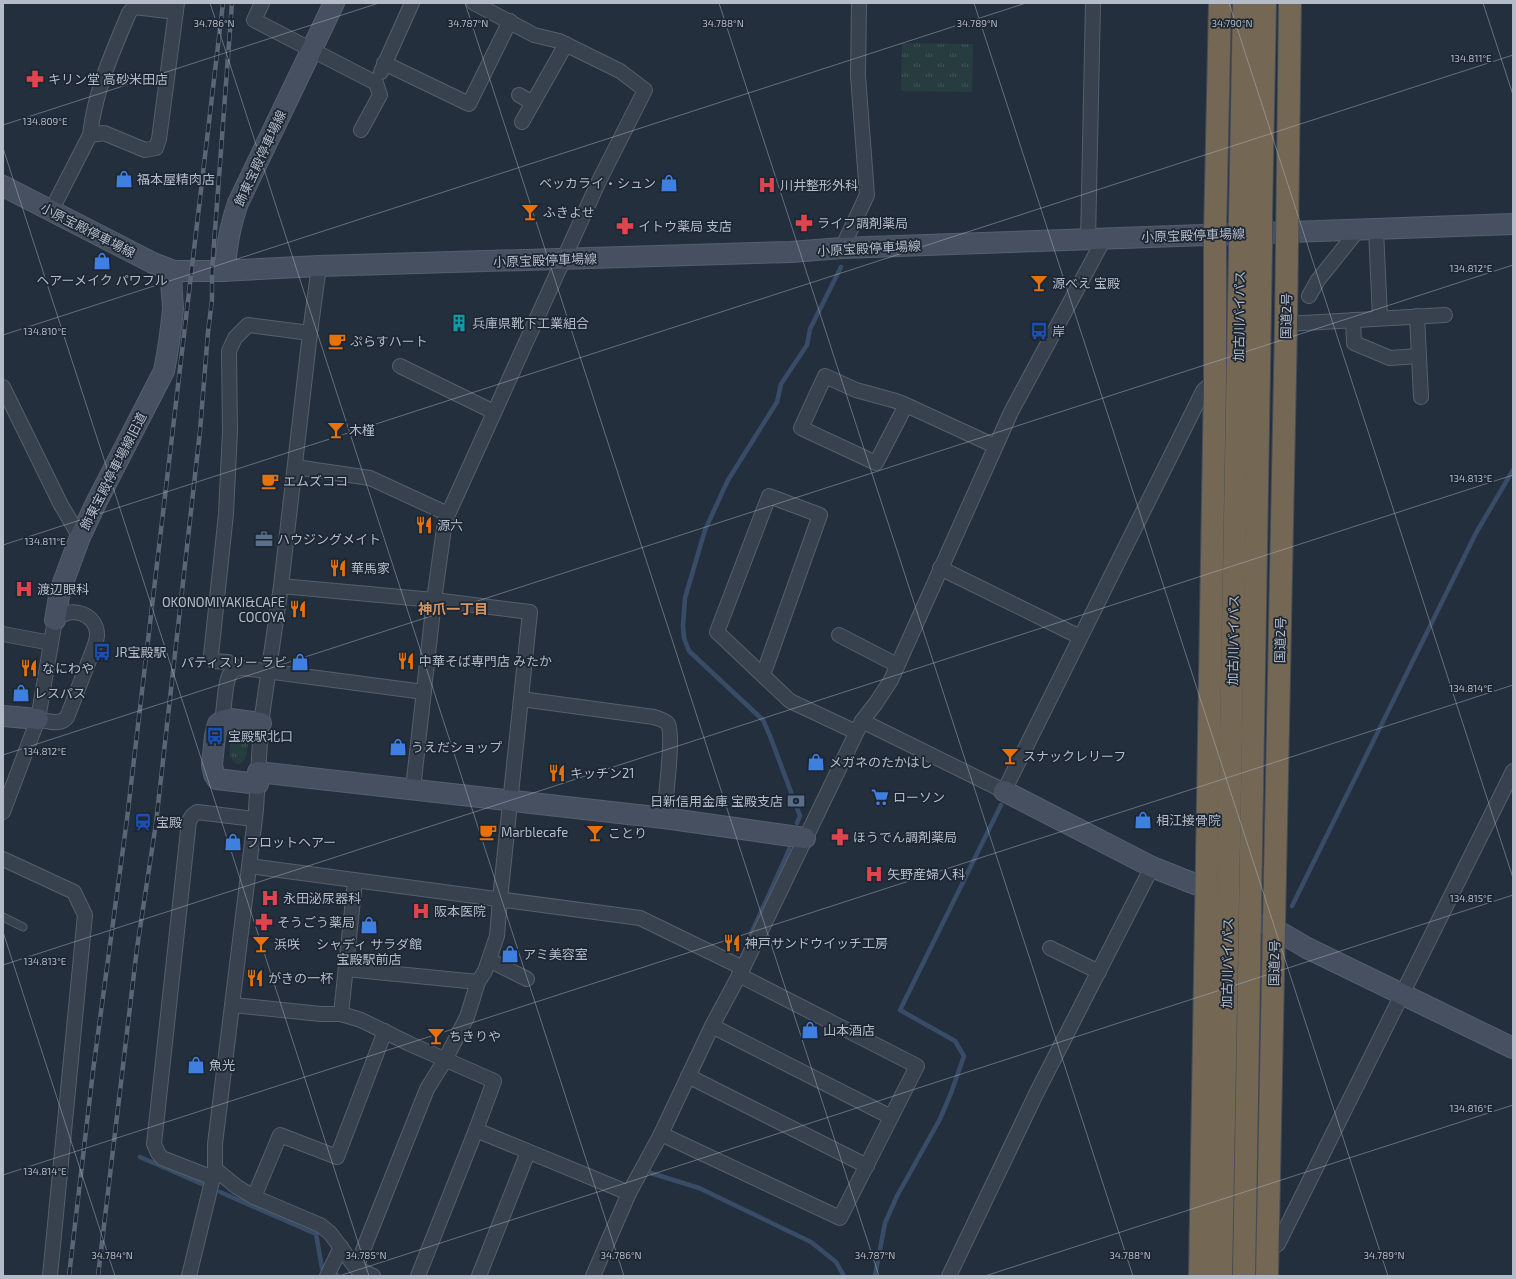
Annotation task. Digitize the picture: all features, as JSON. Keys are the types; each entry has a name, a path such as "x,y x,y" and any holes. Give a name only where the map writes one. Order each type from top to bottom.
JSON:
{"highway":[{"path":"1200,1276 1210,890 1215,233 1220,3"},
{"name":"加古川バイパス","path":"1244,3 1251,217"},
{"name":"加古川バイパス","path":"1221,1276 1251,217 1265,3"},
{"name":"国道2号","path":"1267,1276 1270,927 1288,232 1290,3"},
{"name":"加古川バイパス","path":"1244,1276 1250,247"}],"main road":[{"name":"飾東宝殿停車場線","path":"225,271 226,248 231,223 238,203 334,3"},
{"name":"小原宝殿停車場線","path":"3,186 153,263 174,271"},
{"name":"小原宝殿停車場線","path":"225,271 319,266 791,252 842,248 1096,239 1215,233 1288,232 1513,224"},
{"path":"174,271 225,271"},
{"name":"飾東宝殿停車場線旧道","path":"55,620 60,591 80,537 164,371 168,354 173,308 171,279 174,271"},
{"path":"3,716 38,719"},
{"path":"261,723 230,719 222,721 217,726 212,765 217,779 258,778 413,789 664,818 805,838"},
{"path":"1004,791 1152,867 1210,890"},
{"path":"1270,927 1307,948 1403,993 1513,1048"}],"street":[{"path":"262,3 254,20 376,83"},
{"path":"361,130 380,95 376,83 412,3"},
{"path":"413,789 434,600 445,521 563,258 599,181 646,90 620,72 566,44 534,35 474,3"},
{"path":"842,248 867,195 858,76 859,3"},
{"path":"593,1276 629,1194 661,1134 712,1026 741,971 859,726 891,680 995,446 1096,239 1093,3"},
{"path":"52,211 90,135 92,113 104,71 129,13 134,7 176,7 159,139 156,148 146,150 104,133 90,135"},
{"path":"384,63 468,104 510,21"},
{"path":"522,122 566,44"},
{"path":"519,95 533,102"},
{"path":"1308,296 1318,280 1367,229"},
{"path":"1367,229 1380,318"},
{"path":"189,1276 214,1174 215,1144 233,1005 254,819 261,723 281,586 319,266"},
{"path":"1286,324 1445,315"},
{"path":"1417,316 1421,397"},
{"path":"1353,320 1354,343 1390,358 1418,356"},
{"path":"310,333 248,325 235,338 230,351 230,431 226,514 211,655 214,661 228,662 238,668 424,692"},
{"path":"400,366 494,412"},
{"path":"906,405 876,463 801,428 825,376 856,390 906,405 995,446"},
{"path":"763,675 820,515 769,496 717,632 790,701 859,726 1004,791 1203,391 1215,380"},
{"path":"3,387 61,505 80,537"},
{"path":"295,467 370,478 448,514"},
{"path":"940,568 1074,634"},
{"path":"281,586 434,600 530,612 497,936 485,971 478,982 467,1017 445,1060 427,1089 356,1268"},
{"path":"38,719 57,722 66,720 97,638 96,630 90,617 82,614 71,613 62,614 55,620"},
{"name":"飾東宝殿停車場線旧道","path":"3,812 38,719 55,620"},
{"path":"3,634 51,643"},
{"path":"839,635 897,665"},
{"path":"222,721 228,678 234,670 238,668"},
{"path":"521,699 654,717 667,724 670,737 664,818"},
{"path":"1267,1251 1278,1244 1513,771"},
{"path":"254,819 197,812 189,821 154,1144 162,1158 214,1174 254,1198 320,1225 330,1233 356,1268 372,1276"},
{"path":"3,859 74,892 85,914 50,1276"},
{"path":"249,866 640,918 917,1066 840,1218 661,1134"},
{"path":"949,1276 1036,1094 1152,867"},
{"path":"341,1014 355,881"},
{"path":"1050,948 1099,972"},
{"path":"489,960 528,979"},
{"path":"346,969 478,982"},
{"path":"233,1005 321,1014 341,1014 361,1020 410,1044 494,1081 418,1276"},
{"path":"712,1026 891,1117"},
{"path":"254,1198 280,1135 337,1157 385,1031"},
{"path":"688,1076 867,1166"},
{"path":"476,1130 629,1194"},
{"path":"479,1276 528,1152"},
{"path":"330,1271 341,1247"}],"lane":[{"path":"3,917 23,927"}],"green space":[{"path":"902,43 973,44 972,92 901,91"},
{"path":"240,733 245,735 248,740 245,758 241,763 237,764 231,757 230,748 233,738"}],"waterway":[{"path":"797,823 800,816 763,720 689,651 684,638 683,626 685,598 705,530 728,480 777,402 781,384 807,345 810,329 841,267"},
{"path":"1292,906 1476,533 1513,470"},
{"path":"875,1276 885,1223 897,1196 940,1119 964,1056 955,1041 900,1010 1001,805"},
{"path":"750,936 789,849"},
{"path":"140,1157 202,1184"},
{"path":"651,1173 699,1188 811,1242 836,1262 844,1276"},
{"path":"220,1192 316,1234 322,1268 339,1276"}],"railway":[{"path":"69,1276 93,1071 127,819 223,3"},
{"path":"98,1276 137,948 156,823 200,431 212,300 212,271 232,3"}],"place":[{"name":"キリン堂 高砂米田店","path":"35,79"},
{"name":"福本屋精肉店","path":"124,179"},
{"name":"ベッカライ・シュン","path":"669,183"},
{"name":"川井整形外科","path":"767,185"},
{"name":"ふきよせ","path":"530,212"},
{"name":"ライフ調剤薬局","path":"804,223"},
{"name":"イトウ薬局 支店","path":"625,226"},
{"name":"ヘアーメイク パワフル","path":"102,261"},
{"name":"源べえ 宝殿","path":"1039,283"},
{"name":"兵庫県靴下工業組合","path":"459,323"},
{"name":"岸","path":"1039,331"},
{"name":"ぷらすハート","path":"337,341"},
{"name":"木槿","path":"336,430"},
{"name":"エムズココ","path":"270,481"},
{"name":"源六","path":"424,525"},
{"name":"ハウジングメイト","path":"264,539"},
{"name":"華馬家","path":"338,568"},
{"name":"渡辺眼科","path":"24,589"},
{"name":"OKONOMIYAKI&CAFE COCOYA","path":"298,609"},
{"name":"JR宝殿駅","path":"102,652"},
{"name":"中華そば専門店 みたか","path":"406,661"},
{"name":"パティスリー ラビ","path":"300,662"},
{"name":"なにわや","path":"29,668"},
{"name":"レスパス","path":"21,693"},
{"name":"宝殿駅北口","path":"215,736"},
{"name":"うえだショップ","path":"398,747"},
{"name":"スナックレリーフ","path":"1010,756"},
{"name":"メガネのたかはし","path":"816,762"},
{"name":"キッチン21","path":"557,773"},
{"name":"ローソン","path":"880,797"},
{"name":"日新信用金庫 宝殿支店","path":"796,801"},
{"name":"相江接骨院","path":"1143,820"},
{"name":"宝殿","path":"143,822"},
{"name":"Marblecafe","path":"488,832"},
{"name":"ことり","path":"595,833"},
{"name":"ほうでん調剤薬局","path":"840,837"},
{"name":"フロットヘアー","path":"233,842"},
{"name":"矢野産婦人科","path":"874,874"},
{"name":"永田泌尿器科","path":"270,898"},
{"name":"阪本医院","path":"421,911"},
{"name":"そうごう薬局","path":"264,922"},
{"name":"シャディ サラダ館 宝殿駅前店","path":"369,925"},
{"name":"神戸サンドウイッチ工房","path":"732,943"},
{"name":"浜咲","path":"261,944"},
{"name":"アミ美容室","path":"510,954"},
{"name":"がきの一杯","path":"255,978"},
{"name":"山本酒店","path":"810,1030"},
{"name":"ちきりや","path":"436,1036"},
{"name":"魚光","path":"196,1065"}],"district":[{"name":"神爪一丁目","path":"453,609"}]}
